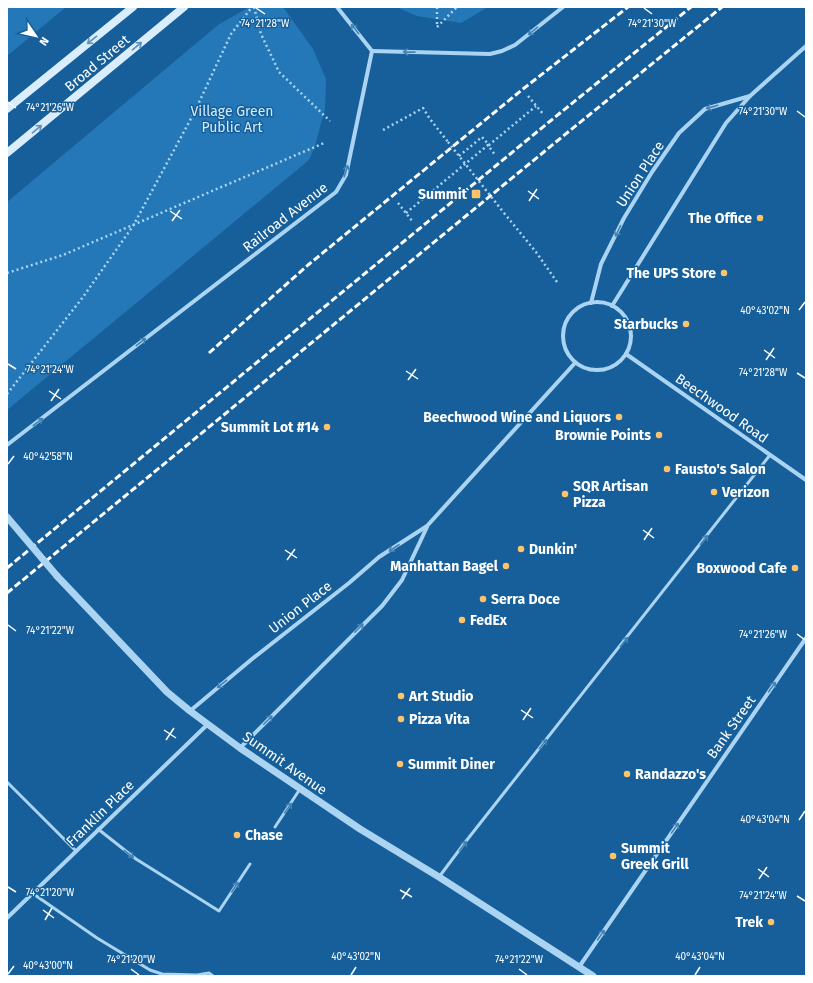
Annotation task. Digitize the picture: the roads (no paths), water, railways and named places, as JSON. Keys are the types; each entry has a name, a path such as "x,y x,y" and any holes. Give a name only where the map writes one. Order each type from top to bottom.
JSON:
{"main road":[{"name":"Broad Street","path":"7,109 133,7"},
{"name":"Broad Street","path":"7,153 184,7"}],"street":[{"path":"337,7 372,51 490,54 502,52 515,46 563,7"},
{"name":"Union Place","path":"612,306 726,123 750,96 806,46"},
{"name":"Railroad Avenue","path":"7,445 336,192 346,174 372,51"},
{"name":"Union Place","path":"591,303 601,264 624,218 652,172 679,133 705,109 750,96"},
{"path":"602,302 612,306 621,312 627,321 631,332 630,343 626,354 619,362 608,368 597,370 586,369 576,363 568,354 564,344 563,333 566,322 572,313 580,306 602,302"},
{"name":"Beechwood Road","path":"626,354 806,480"},
{"name":"Union Place","path":"190,711 252,659 379,558 427,526 576,363"},
{"name":"Summit Avenue","path":"7,517 57,576 167,692 190,711 240,748 360,830 439,878 593,976"},
{"name":"Union Place","path":"240,748 382,606 402,580 427,526"},
{"name":"Bank Street","path":"579,967 806,638"},
{"name":"Franklin Place","path":"7,918 208,724"}],"lane":[{"path":"439,878 463,845 770,456"},
{"path":"7,782 76,851"},
{"path":"275,828 300,789"},
{"path":"98,829 136,859 219,911 250,864"},
{"path":"32,893 97,938 150,970 162,974 197,975 208,973 213,976"}],"railway":[{"path":"209,353 308,265 523,89 628,7"},
{"path":"7,568 691,7"},
{"path":"7,593 722,7"}],"place":[{"name":"Summit","path":"476,194"},
{"name":"The Office","path":"760,218"},
{"name":"The UPS Store","path":"724,273"},
{"name":"Starbucks","path":"686,324"},
{"name":"Beechwood Wine and Liquors","path":"619,417"},
{"name":"Summit Lot #14","path":"327,427"},
{"name":"Brownie Points","path":"659,435"},
{"name":"Fausto's Salon","path":"667,469"},
{"name":"Verizon","path":"714,492"},
{"name":"SQR Artisan Pizza","path":"565,494"},
{"name":"Dunkin'","path":"521,549"},
{"name":"Manhattan Bagel","path":"506,566"},
{"name":"Boxwood Cafe","path":"795,568"},
{"name":"Serra Doce","path":"483,599"},
{"name":"FedEx","path":"462,620"},
{"name":"Art Studio","path":"401,696"},
{"name":"Pizza Vita","path":"401,719"},
{"name":"Summit Diner","path":"400,764"},
{"name":"Randazzo's","path":"627,774"},
{"name":"Chase","path":"237,835"},
{"name":"Summit Greek Grill","path":"613,856"},
{"name":"Trek","path":"771,922"}],"park label":[{"name":"Village Green Public Art","path":"232,120"}]}
